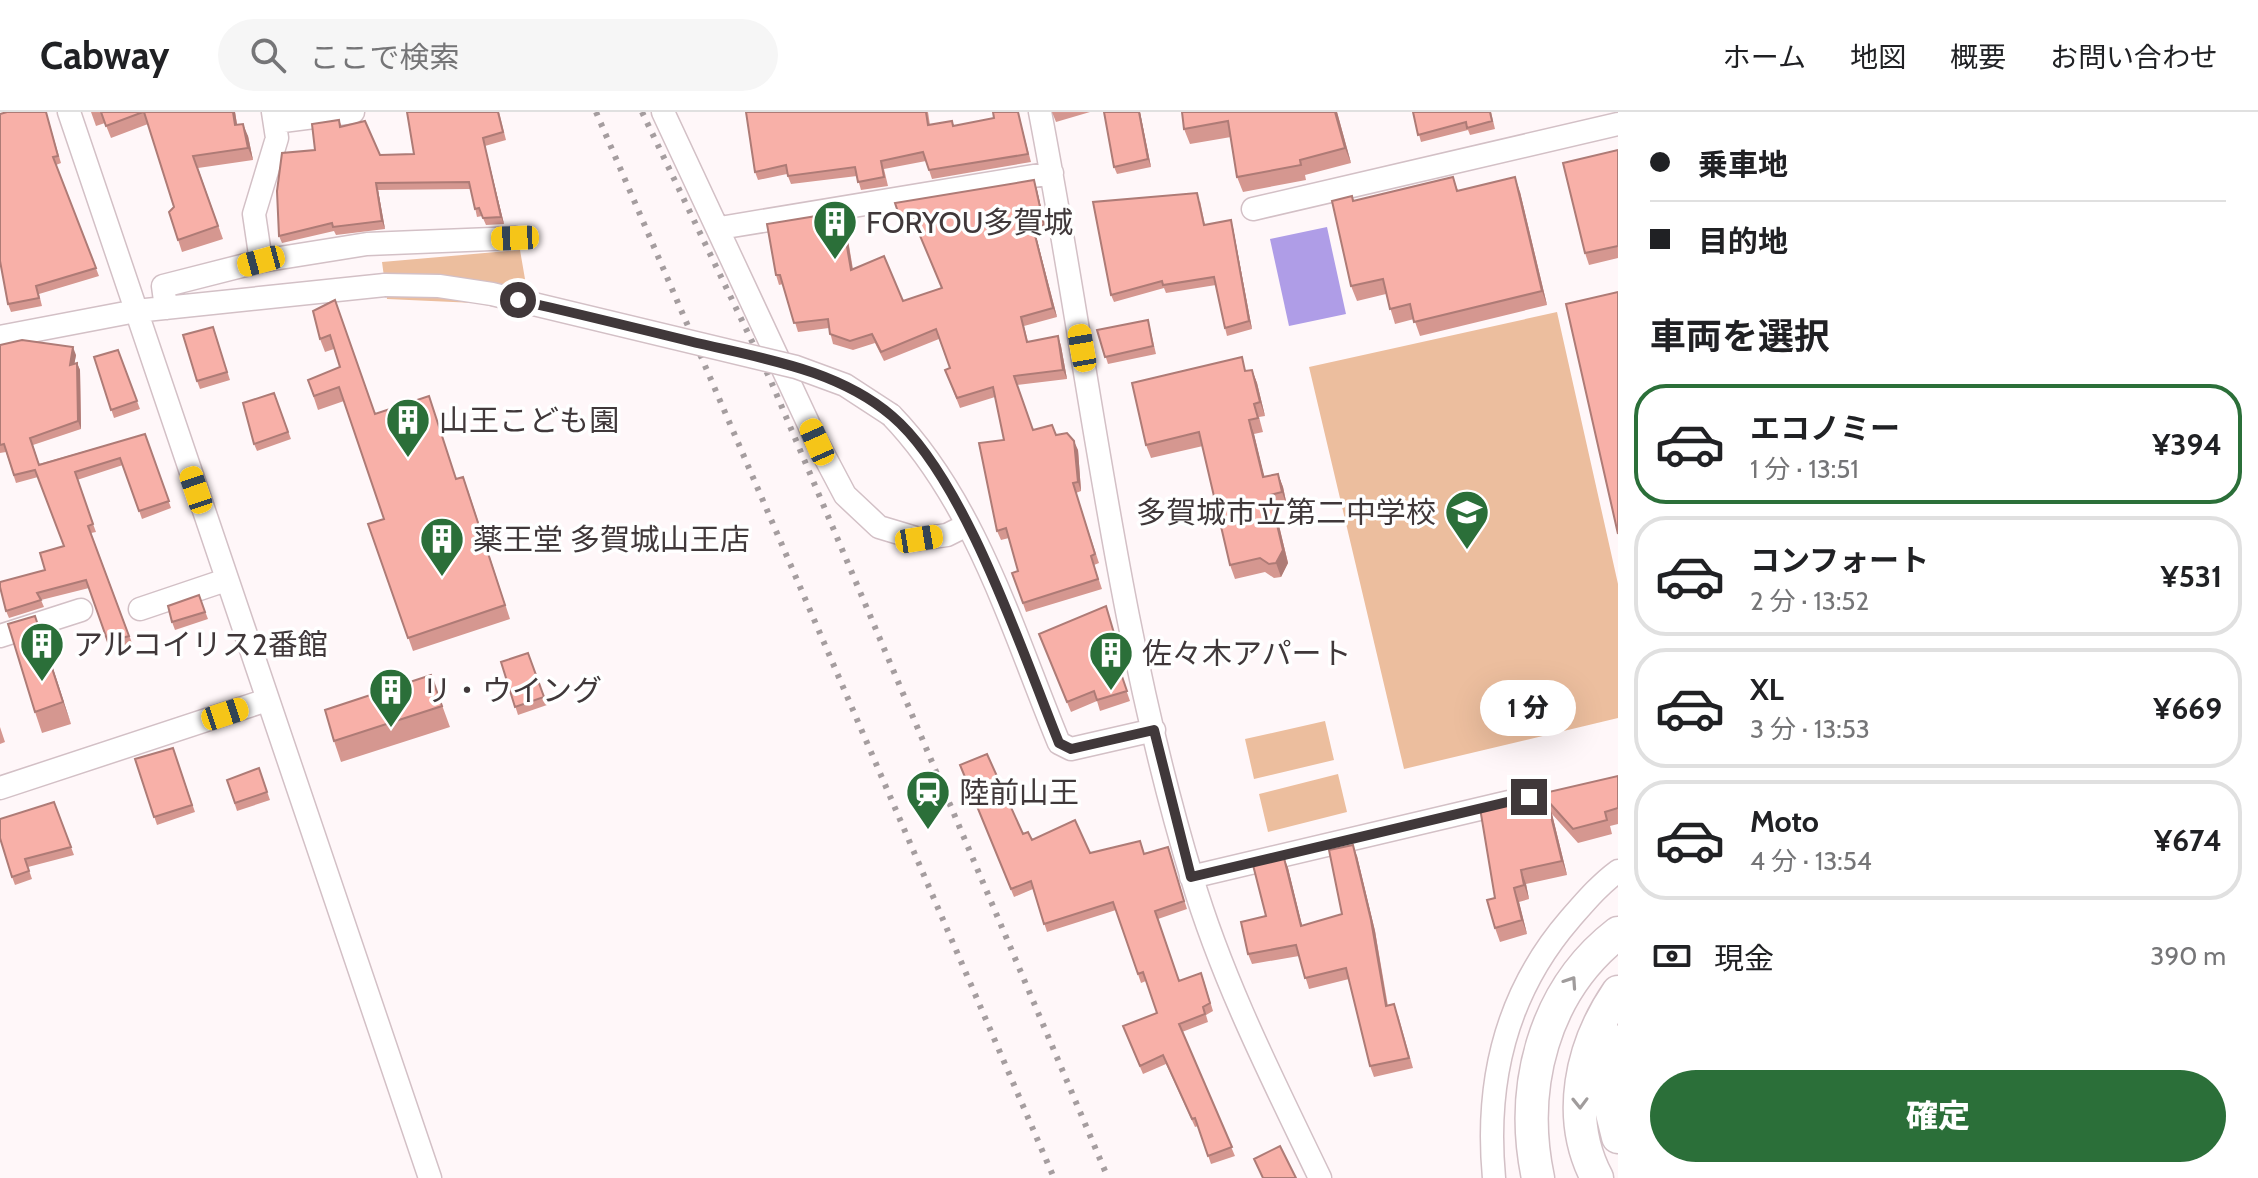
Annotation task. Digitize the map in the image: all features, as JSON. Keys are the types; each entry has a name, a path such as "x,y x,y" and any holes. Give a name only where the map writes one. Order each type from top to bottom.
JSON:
{"highway":[{"path":"1538,1178 1532,1152 1529,1099 1543,1043 1566,990 1582,966 1618,933"},
{"path":"1614,997 1603,1055 1605,1085 1618,1137"},
{"path":"1597,1178 1583,1138 1580,1081 1588,1051 1614,997"},
{"path":"1543,1043 1536,1101 1551,1178"}],"street":[{"path":"69,112 430,1178"},
{"path":"261,261 254,214 277,138 274,117 353,112"},
{"path":"663,112 720,228 817,442 845,495 879,527 919,539 947,535 967,525"},
{"path":"1040,112 1098,435 1107,517 1154,730 1191,877 1228,981 1320,1178"},
{"path":"1253,209 1618,124"},
{"path":"720,228 1052,173"},
{"path":"166,308 163,286 261,261 367,244 515,238"},
{"path":"0,337 136,311 385,285 439,286 492,294 796,367 845,385 891,415 936,467 967,525 1059,743 1071,749 1154,730"},
{"path":"140,609 226,580"},
{"path":"0,636 81,610"},
{"path":"0,788 267,700"},
{"path":"1191,877 1526,798"},
{"path":"1494,1178 1490,1133 1495,1082 1509,1019 1523,985 1559,932 1601,883 1618,871"}],"shaded area":[{"path":"1327,227 1346,314 1289,326 1270,239"},
{"path":"520,250 531,314 475,303 387,299 382,262"},
{"path":"1557,312 1618,584 1618,718 1404,769 1309,367"},
{"path":"1325,721 1334,760 1254,779 1245,739"},
{"path":"1338,774 1347,812 1268,832 1259,794"}],"building":[{"path":"46,112 58,156 53,157 96,268 36,286 39,298 8,304 0,261 0,114"},
{"path":"101,112 143,112 106,126"},
{"path":"144,112 233,112 235,125 243,124 248,148 193,156 218,226 178,240 169,212 174,207"},
{"path":"407,112 498,112 503,132 483,138 501,217 483,218 479,208 475,209 469,182 376,183 382,221 333,227 332,223 279,236 277,191 282,153 315,150 312,124 339,120 340,127 365,121 380,155 414,154"},
{"path":"746,112 926,112 928,125 952,121 953,126 994,118 993,112 1018,112 1028,154 929,170 923,152 881,161 884,177 858,182 855,167 788,176 786,165 755,172"},
{"path":"1104,112 1139,112 1148,159 1114,167"},
{"path":"1182,112 1335,112 1345,148 1300,160 1301,165 1237,177 1228,121 1184,129"},
{"path":"1413,112 1490,112 1492,121 1467,128 1466,122 1418,135"},
{"path":"1618,150 1618,246 1585,253 1563,163"},
{"path":"1453,177 1457,191 1515,177 1542,291 1414,322 1410,304 1390,309 1383,279 1351,286 1332,201 1352,196 1353,201"},
{"path":"1034,180 1044,225 1033,227 1053,308 1021,317 1027,342 1058,336 1063,370 1014,376 1033,430 1052,425 1056,435 1067,433 1074,441 1078,482 1073,483 1095,554 1091,556 1098,579 1023,603 1012,573 1018,571 1006,528 997,531 979,443 1004,440 993,387 957,398 945,370 950,368 936,329 881,352 872,334 850,341 830,334 828,319 794,323 780,275 776,275 767,224 841,212 851,270 884,256 903,301 942,288 913,219 901,221 895,203"},
{"path":"1197,193 1204,225 1231,220 1249,321 1225,328 1214,277 1163,285 1162,281 1111,295 1093,202"},
{"path":"1618,292 1618,534 1566,304"},
{"path":"335,300 375,414 429,396 456,479 463,477 505,605 408,638 368,524 384,519 339,387 314,396 308,380 340,367 330,335 320,339 313,311"},
{"path":"1148,320 1153,346 1105,357 1097,330"},
{"path":"213,327 227,372 197,381 183,335"},
{"path":"22,340 73,347 70,365 77,363 78,421 30,438 39,465 145,434 169,501 139,511 120,458 75,472 93,524 88,526 129,636 108,642 86,580 37,593 41,600 6,611 0,582 45,570 40,553 64,546 35,470 14,475 4,444 0,445 0,345"},
{"path":"118,350 137,401 111,410 94,357"},
{"path":"1242,357 1245,371 1252,370 1260,402 1254,404 1258,418 1249,420 1263,477 1278,474 1282,492 1270,495 1283,550 1276,563 1269,564 1260,558 1230,565 1199,432 1146,445 1132,383"},
{"path":"274,393 288,432 254,444 243,403"},
{"path":"199,595 205,612 172,622 168,606"},
{"path":"1106,606 1121,657 1116,659 1127,691 1097,700 1094,691 1067,702 1039,634"},
{"name":"アルコイリス2番館","path":"35,616 63,702 35,712 8,624"},
{"path":"528,653 544,697 515,707 501,662"},
{"path":"431,675 442,706 334,741 325,710"},
{"path":"173,748 192,805 154,817 135,759"},
{"path":"987,754 1023,834 1028,832 1032,840 1075,820 1090,853 1140,841 1144,854 1168,847 1184,901 1155,911 1179,981 1201,973 1210,1003 1203,1007 1205,1014 1179,1024 1232,1147 1208,1156 1195,1118 1192,1119 1163,1055 1140,1066 1123,1026 1157,1013 1143,972 1138,974 1113,902 1044,924 1031,881 1011,889 960,765"},
{"path":"259,768 267,792 235,803 227,780"},
{"path":"1618,776 1618,808 1605,812 1607,820 1573,829 1547,800 1562,861 1521,870 1524,885 1514,888 1522,920 1495,928 1487,900 1495,898 1480,808"},
{"path":"54,802 71,847 25,859 29,871 12,877 0,838 0,819"},
{"path":"1353,845 1371,920 1386,1006 1394,1004 1409,1058 1370,1066 1346,968 1305,978 1296,945 1248,954 1241,922 1266,916 1253,865 1284,858 1301,926 1342,914 1329,850"},
{"path":"1280,1146 1296,1178 1263,1178 1254,1159"}],"railway":[{"path":"596,112 1054,1178"},
{"path":"642,112 770,379 1108,1178"}],"place":[{"name":"FORYOU多賀城","path":"835,261"},
{"name":"山王こども園","path":"408,459"},
{"name":"多賀城市立第二中学校","path":"1467,551"},
{"name":"薬王堂 多賀城山王店","path":"442,578"},
{"name":"アルコイリス2番館","path":"42,683"},
{"name":"佐々木アパート","path":"1111,692"},
{"name":"リ・ウイング","path":"391,729"},
{"name":"陸前山王","path":"928,831"}],"route":[{"path":"518,300 796,367 845,385 891,415 936,467 967,525 1059,743 1071,749 1154,730 1191,877 1529,797"}]}
